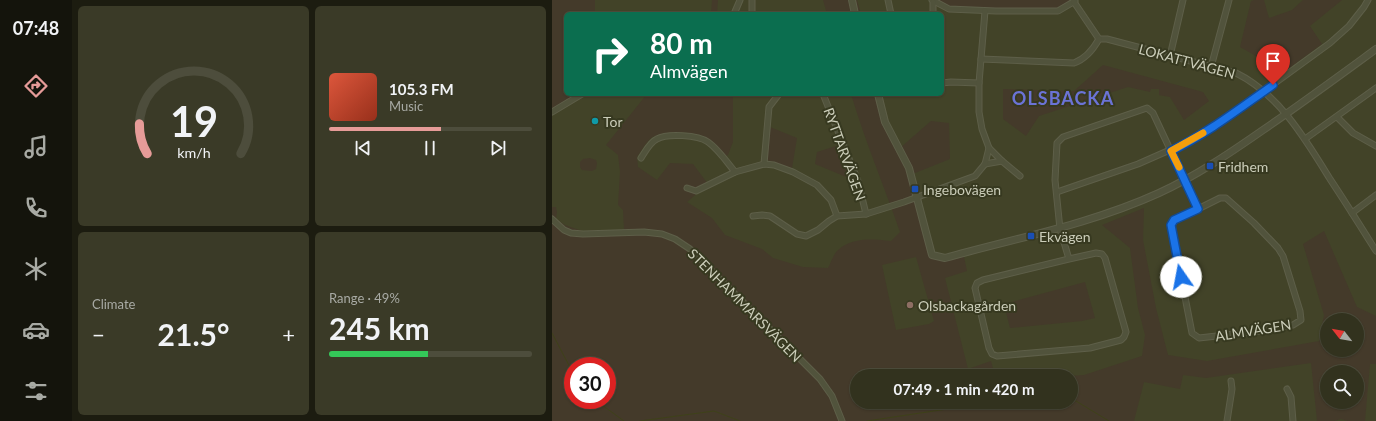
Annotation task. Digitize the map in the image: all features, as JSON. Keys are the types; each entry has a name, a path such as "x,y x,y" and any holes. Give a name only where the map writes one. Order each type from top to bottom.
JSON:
{"street":[{"path":"735,12 740,0"},
{"path":"752,0 752,12"},
{"path":"852,0 855,12"},
{"path":"888,0 891,12"},
{"path":"1170,56 1184,0"},
{"path":"1212,66 1229,0"},
{"path":"1057,192 1171,151 1224,120 1335,39 1349,26 1368,0"},
{"path":"933,12 933,1 949,9 985,11 1058,11 1075,1 1099,39 1095,46 1080,61 1074,63 981,59"},
{"path":"985,11 979,83 979,112 981,123 989,148 1020,176"},
{"name":"LOKATTVÄGEN","path":"1099,39 1107,39 1212,66 1236,73 1250,80 1285,114 1305,140 1376,251"},
{"path":"879,96 886,122 909,168 932,255 945,258 1060,229 1126,208 1161,193 1231,152 1376,49"},
{"path":"944,83 979,83"},
{"path":"1305,140 1376,88"},
{"path":"552,112 579,96"},
{"path":"764,164 769,107 777,96"},
{"name":"RYTTARVÄGEN","path":"824,96 858,181 866,214"},
{"path":"1069,260 1060,229 1055,180 1057,143 1063,137 1146,108 1153,113 1198,209"},
{"path":"1337,117 1353,133 1376,146"},
{"path":"641,158 653,142 661,137 695,137 712,145 735,172"},
{"path":"753,216 770,216 797,234 806,236 818,230 837,216 866,214 917,198 975,176 985,164 989,148"},
{"path":"985,164 1002,161"},
{"path":"687,188 696,191 735,172 764,164 774,165 793,172 817,185 831,200 837,216"},
{"path":"1352,213 1376,195"},
{"name":"ALMVÄGEN","path":"1220,198 1226,198 1254,223 1278,248 1283,256 1288,270 1300,311 1301,320 1295,324 1262,331 1199,338 1192,333 1171,225 1174,220 1198,209 1220,198"},
{"name":"STENHAMMARSVÄGEN","path":"552,219 564,230 571,233 644,232 662,234 675,239 690,249 820,379 832,396 842,421"},
{"path":"1096,253 1102,254 1105,258 1126,332 1124,337 1121,340 1090,348 997,356 992,354 989,348 975,288 977,283 983,280 1069,260 1096,253"},
{"path":"1227,421 1232,390 1231,381"},
{"path":"1287,389 1291,397 1293,421"}],"shaded area":[{"path":"552,0 595,0 595,12 564,12 564,96 579,96 552,112"},
{"path":"712,0 718,0 717,12 711,12"},
{"path":"823,0 857,0 860,12 826,12"},
{"path":"932,0 1074,0 1058,11 949,9"},
{"path":"1264,0 1269,18 1292,10 1303,0 1342,0 1310,26 1322,44 1280,75 1272,65 1240,47 1251,1"},
{"path":"1103,65 1203,92 1209,101 1184,120 1170,97 1159,95 1159,89 1151,89 1150,92 1128,87 1039,116 1026,136 1003,119 1003,89 1074,91"},
{"path":"645,96 733,96 733,142 728,155 726,156 705,137 699,135 677,132 661,134 650,139 643,148 637,157 638,167 657,180 670,163 693,164 708,184 687,202 712,218 725,235 762,249 773,258 803,267 828,268 837,251 849,243 862,240 891,241 900,232 868,146 852,96 880,96 886,122 900,148 931,121 949,123 950,159 910,175 934,253 945,256 963,252 967,271 945,278 968,369 850,369 850,409 1078,409 1078,375 1084,375 1142,356 1145,335 1138,308 1130,248 1102,225 1144,208 1143,240 1156,308 1168,355 1207,361 1319,341 1320,336 1320,357 1364,357 1364,313 1323,313 1303,244 1324,231 1357,307 1376,316 1376,364 1370,364 1365,421 1348,421 1341,419 1334,421 1317,421 1311,363 1206,378 1183,375 1180,389 1144,382 1134,421 552,421 552,207 556,207 556,219 565,225 582,231 624,230 623,210 618,205 620,172 618,155 606,145","holes":["916,257 934,321 929,324 896,330 882,265"]},
{"path":"770,127 797,138 792,168 767,160"},
{"path":"836,146 851,179 815,164 817,152"},
{"path":"590,158 596,160 596,169 592,171 582,170 580,167 580,162 583,159"},
{"path":"1085,282 1095,318 1082,321 1010,328 1004,304"},
{"path":"991,361 993,369 968,369"}],"waterway":[{"path":"552,333 565,357"},
{"path":"1078,402 1109,421"},
{"path":"607,409 624,421"},
{"path":"867,421 947,409"},
{"path":"640,421 714,411 740,421"}],"slow traffic":[{"path":"1179,167 1171,151 1203,133"}],"place":[{"name":"Tor","path":"595,121"},
{"name":"Fridhem","path":"1210,166"},
{"name":"Ingebovägen","path":"915,189"},
{"name":"Ekvägen","path":"1031,236"},
{"name":"Olsbackagården","path":"910,305"}],"district":[{"name":"OLSBACKA","path":"1063,98"}],"route":[{"path":"1181,277 1171,225 1174,220 1198,209 1171,151 1224,120 1273,85"}]}
